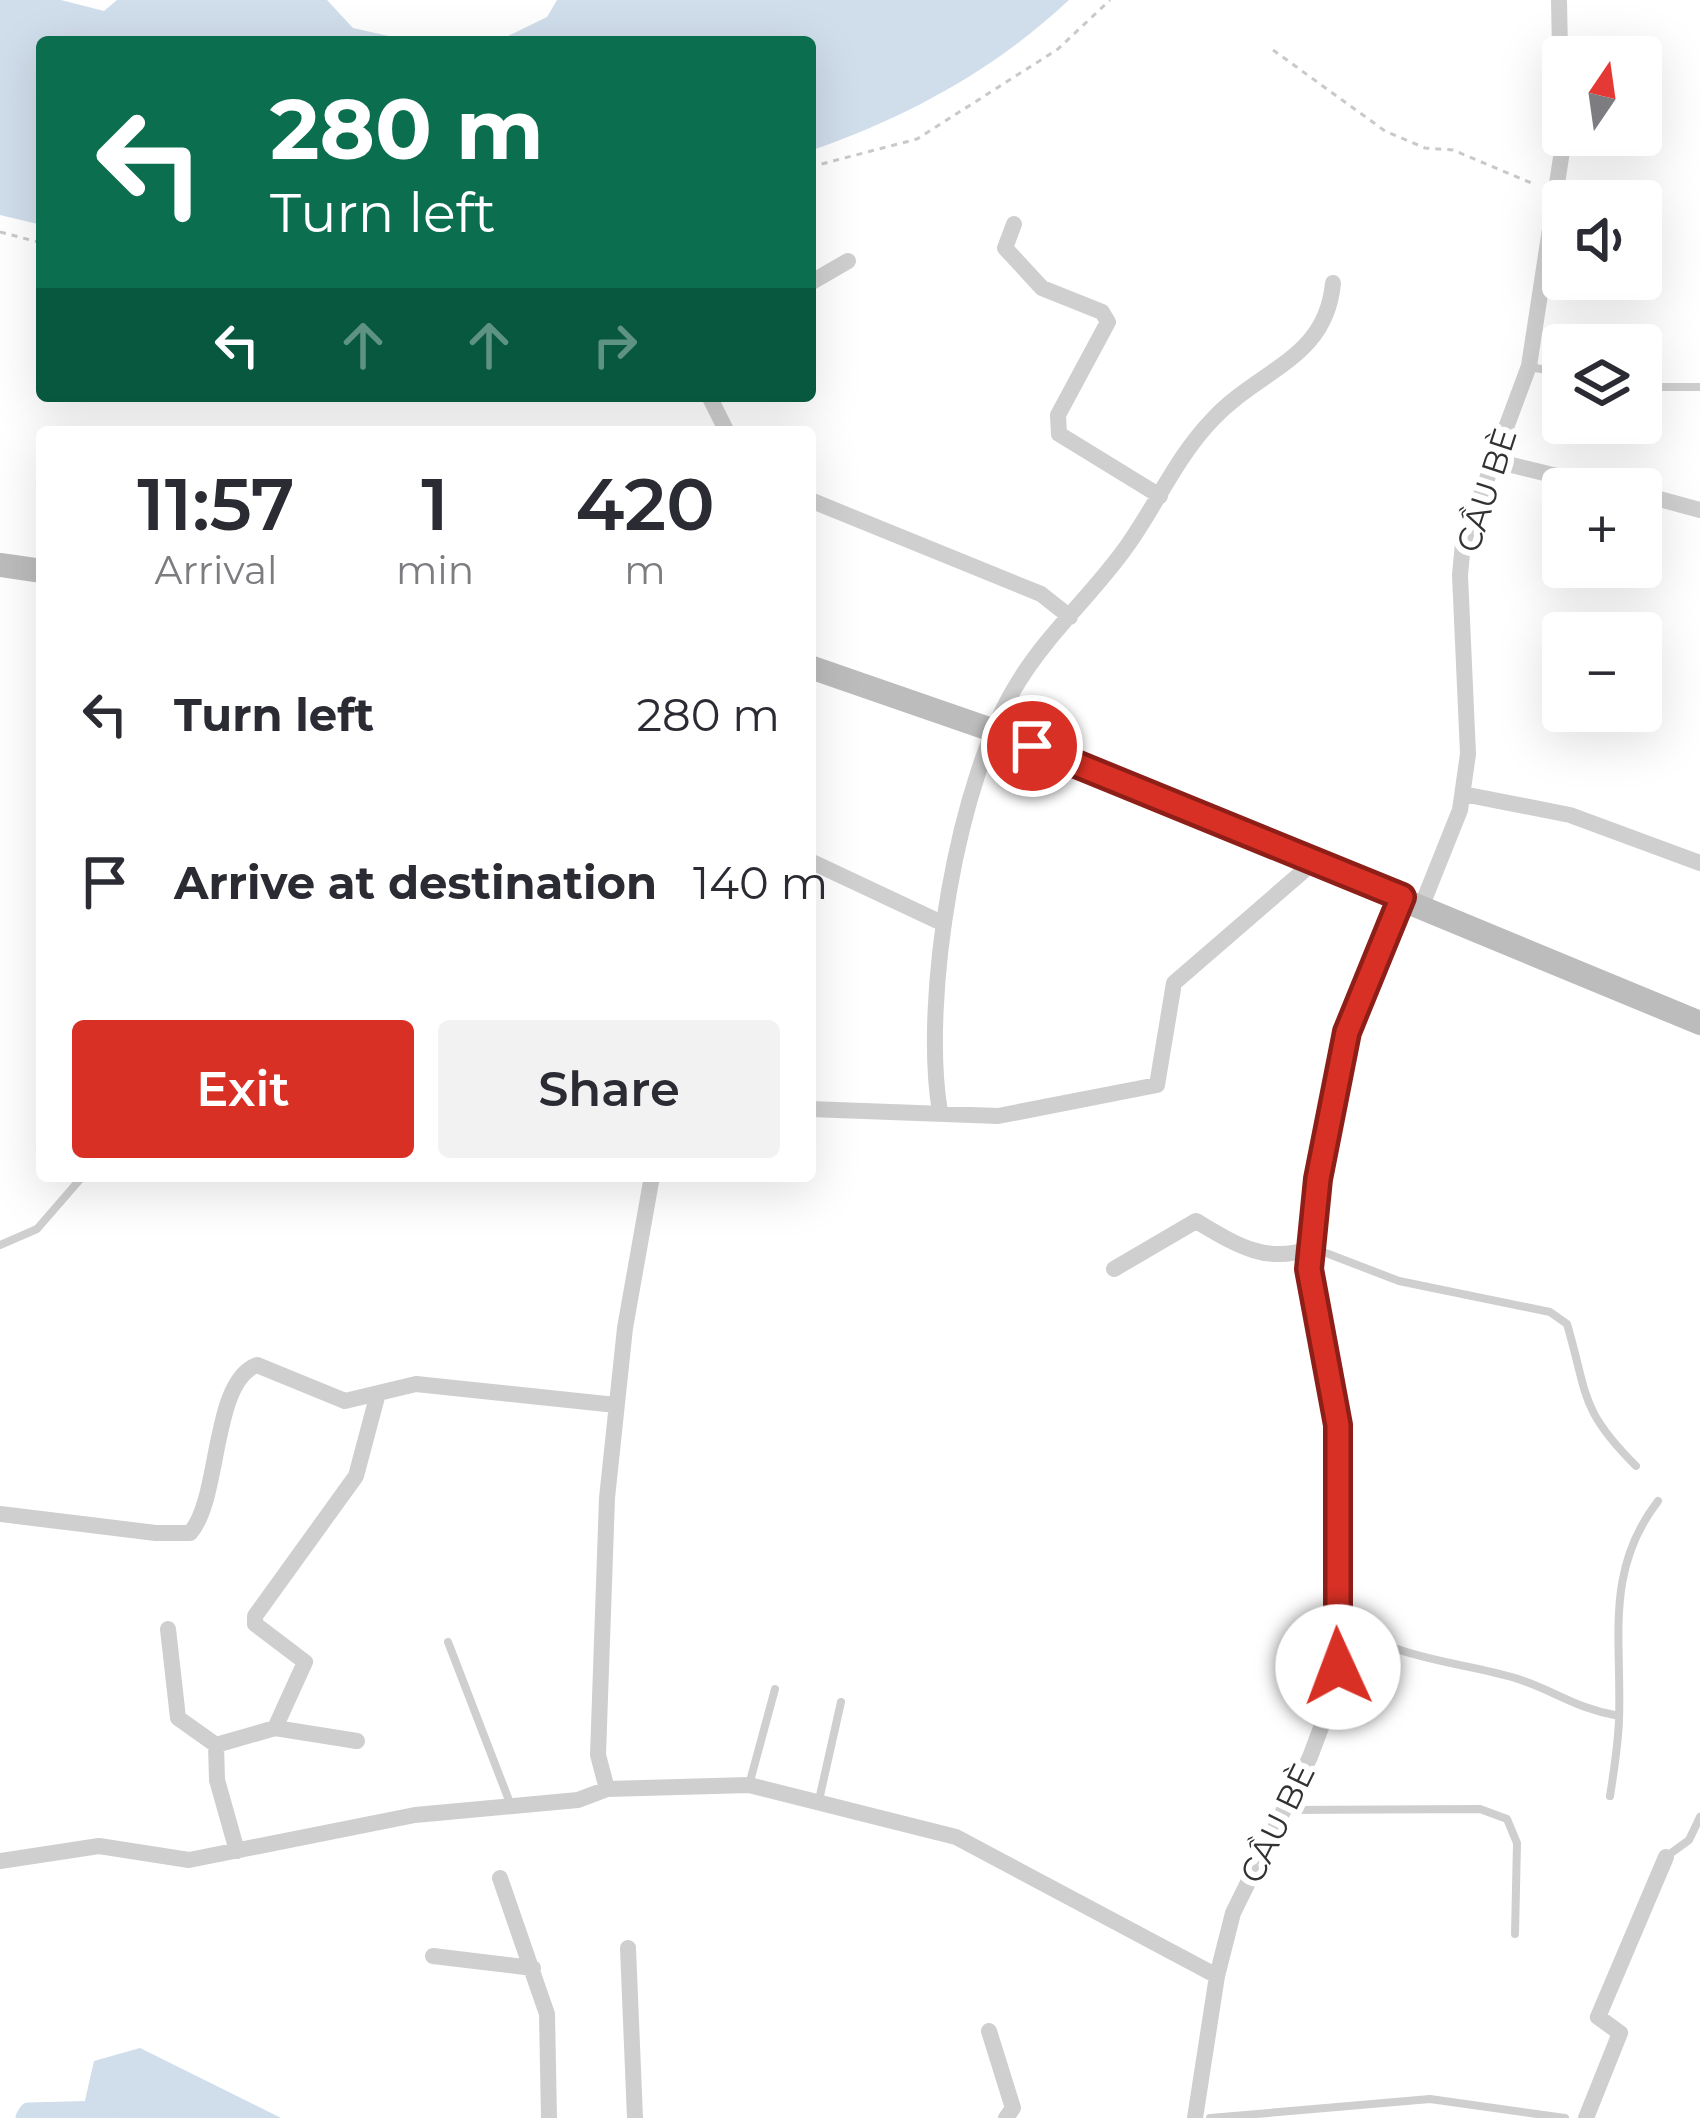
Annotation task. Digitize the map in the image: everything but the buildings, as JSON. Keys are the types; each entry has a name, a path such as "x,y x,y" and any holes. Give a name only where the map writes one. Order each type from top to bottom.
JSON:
{"street":[{"name":"CẦU BÈ","path":"1556,180 1562,128 1559,0"},
{"path":"1014,224 1005,248 1027,277 1102,312 1108,322 1058,415 1059,434 1160,496"},
{"path":"816,280 848,261"},
{"name":"CẦU BÈ","path":"1196,2118 1217,1976 1233,1913 1285,1810 1334,1693 1339,1646 1335,1611 1338,1425 1311,1299 1318,1179 1347,1032 1463,794 1468,673 1460,575 1463,543 1528,366 1542,276"},
{"path":"940,1112 931,1016 944,924 992,730 1021,677 1160,496 1175,465 1214,417 1243,390 1312,344 1328,317 1333,283"},
{"path":"1495,461 1542,472"},
{"path":"1662,500 1700,510"},
{"path":"816,502 1041,594 1070,617"},
{"path":"0,566 36,570"},
{"path":"816,669 992,730 1700,1023"},
{"path":"1463,794 1570,815 1700,863"},
{"path":"816,1109 998,1116 1157,1085 1174,982 1315,861"},
{"path":"816,864 944,924"},
{"path":"607,1789 598,1755 608,1599 607,1498 616,1405 651,1182"},
{"path":"1114,1269 1196,1221 1262,1255 1293,1255 1311,1248"},
{"path":"0,1514 184,1535 196,1528 229,1408 250,1367 271,1368 345,1401 416,1384 616,1405"},
{"path":"275,1728 304,1662 289,1644 255,1624 255,1616 356,1475 376,1397"},
{"path":"168,1629 178,1718 216,1745"},
{"path":"216,1745 275,1728 357,1741"},
{"path":"216,1745 217,1780 237,1851"},
{"path":"0,1861 98,1846 189,1860 415,1815 578,1800 607,1789 749,1785 956,1837 1217,1976"},
{"path":"1586,2118 1621,2033 1598,2017 1666,1857"},
{"path":"500,1877 547,2014 549,2118"},
{"path":"628,1948 635,2118"},
{"path":"433,1956 533,1968"},
{"path":"989,2031 1013,2108 1006,2118"}],"lane":[{"path":"1528,366 1542,369"},
{"path":"1662,387 1700,387"},
{"path":"0,1245 37,1229 77,1182"},
{"path":"1311,1248 1399,1281 1550,1312 1567,1324 1584,1402 1603,1433 1636,1466"},
{"path":"1610,1796 1619,1716 1618,1584 1640,1524 1658,1501"},
{"path":"1335,1611 1356,1631 1442,1661 1516,1678 1586,1711 1619,1716"},
{"path":"448,1642 511,1805"},
{"path":"749,1785 775,1690"},
{"path":"819,1800 841,1702"},
{"path":"1285,1810 1480,1809 1507,1819 1517,1843 1515,1934"},
{"path":"1666,1857 1689,1840 1700,1817"},
{"path":"1210,2118 1430,2099 1565,2118"}],"path":[{"path":"816,164 917,139 1058,49 1110,0"},
{"path":"1273,50 1384,131 1425,148 1453,150 1542,187"},
{"path":"0,232 36,241"}],"water":[{"path":"0,0 61,0 104,11 117,0 327,0 353,28 388,36 36,36 36,224 0,215"},
{"path":"557,0 1069,0 1010,49 947,89 881,123 816,149 816,36 508,36 547,17"},
{"path":"140,2048 281,2118 81,2118 94,2061"}],"waterway":[{"path":"26,2118 29,2113 108,2111"}],"route":[{"path":"1032,746 1402,897 1372,961 1347,1032 1330,1104 1309,1269 1318,1339 1338,1425 1334,1575 1338,1667"}]}
